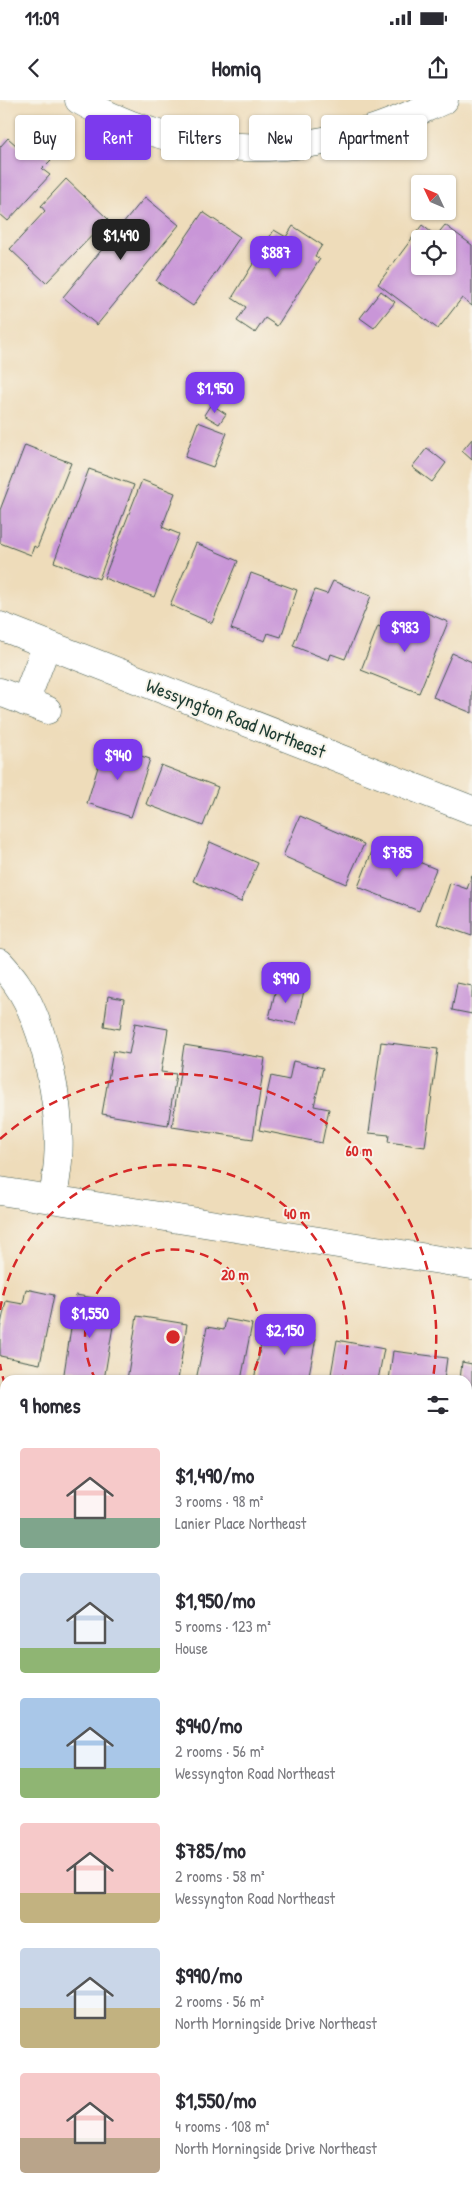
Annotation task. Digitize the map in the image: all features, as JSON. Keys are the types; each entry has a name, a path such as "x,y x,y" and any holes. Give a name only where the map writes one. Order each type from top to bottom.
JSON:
{"street":[{"path":"79,100 101,112 148,131 189,142 232,148 276,148 319,143 365,132 444,100"},
{"name":"Wessyngton Road Northeast","path":"0,626 472,810"},
{"path":"24,701 47,644"},
{"path":"0,963 18,985 40,1031 51,1073 58,1114 58,1159 53,1199"},
{"path":"0,1190 472,1265"}],"building":[{"path":"8,138 15,144 15,160 51,160 42,169 50,175 8,221 0,214 0,147"},
{"path":"66,179 108,219 46,283 10,249 45,211 41,206"},
{"path":"145,197 179,225 97,325 63,297"},
{"path":"203,212 240,237 193,306 156,281"},
{"path":"422,225 428,230 418,230"},
{"path":"445,225 452,230 441,230"},
{"path":"293,226 322,245 315,256 320,259 277,326 265,318 255,333 237,321 246,307 232,298 274,230 286,237"},
{"path":"456,233 472,245 472,306 462,298 438,329 378,284 411,240 411,275 456,275"},
{"path":"381,291 395,302 374,328 360,318"},
{"path":"211,404 226,414 219,424 204,415"},
{"path":"198,422 227,433 213,467 185,457"},
{"path":"472,439 472,460 462,451"},
{"path":"25,445 71,463 37,548 34,546 31,555 0,543 0,510"},
{"path":"427,448 446,463 432,482 412,467"},
{"path":"89,469 134,485 99,579 54,562"},
{"path":"142,480 175,493 162,527 179,534 154,597 104,578"},
{"path":"196,543 238,561 212,623 170,605"},
{"path":"251,573 297,590 281,637 268,633 265,641 231,629"},
{"path":"333,581 371,596 345,659 331,654 329,660 293,646 315,590 327,594"},
{"path":"422,611 448,622 419,693 361,670 378,626 411,639"},
{"path":"452,653 472,662 472,713 433,697"},
{"path":"105,744 150,759 131,817 87,803"},
{"path":"161,765 218,787 203,826 146,804"},
{"path":"300,816 364,844 346,884 283,856"},
{"path":"210,842 258,863 241,902 193,881"},
{"path":"375,844 436,869 419,911 358,887"},
{"path":"472,875 472,936 437,924 450,883 467,889"},
{"path":"457,983 472,986 472,1014 452,1010"},
{"path":"277,984 304,991 296,1024 269,1018"},
{"path":"108,996 124,999 120,1029 104,1026"},
{"path":"135,1023 168,1029 161,1072 176,1074 168,1125 102,1114 113,1051 129,1054"},
{"path":"381,1042 438,1049 425,1147 388,1142 389,1135 369,1133"},
{"path":"184,1045 265,1058 253,1139 172,1127"},
{"path":"293,1061 323,1068 314,1106 329,1109 322,1143 259,1130 271,1076 289,1080"},
{"path":"26,1289 54,1295 40,1364 0,1356 0,1329 6,1301 23,1304"},
{"path":"76,1295 117,1302 105,1375 64,1375"},
{"path":"137,1316 187,1324 179,1375 128,1375"},
{"path":"226,1319 252,1324 242,1375 197,1375 207,1327 224,1330"},
{"path":"264,1328 316,1338 309,1375 255,1375"},
{"path":"337,1340 384,1349 379,1375 331,1375"},
{"path":"393,1351 447,1358 445,1375 390,1375"},
{"path":"462,1362 472,1364 472,1375 461,1375"}]}
